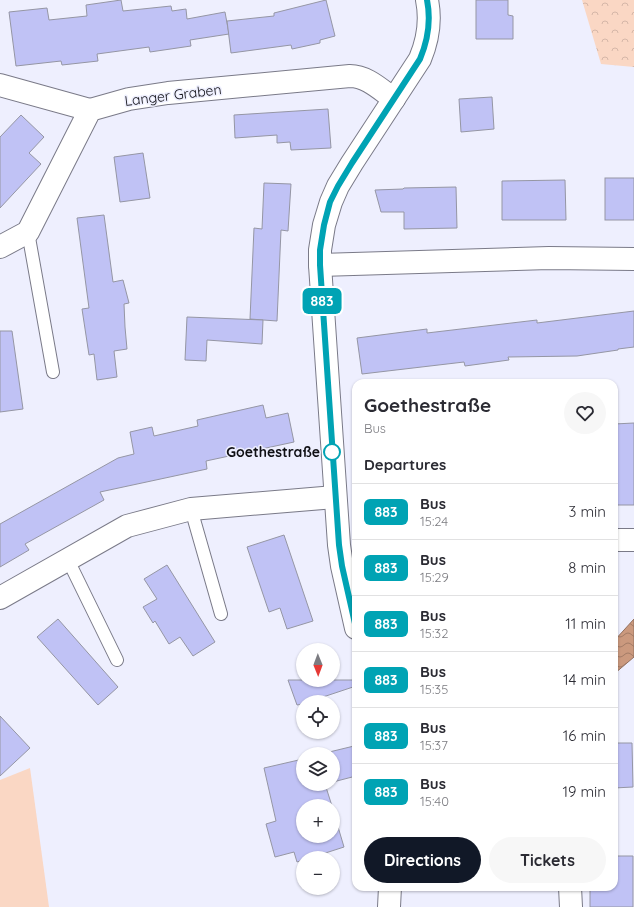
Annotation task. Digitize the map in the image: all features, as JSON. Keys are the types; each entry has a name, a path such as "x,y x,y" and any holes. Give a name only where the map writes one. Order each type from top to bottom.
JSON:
{"street":[{"path":"352,610 342,566 347,536 335,497 320,250 330,202 338,186 416,66 425,46 429,23 427,0"},
{"name":"Langer Graben","path":"90,110 129,99 168,93 350,76 365,79 394,99"},
{"path":"0,85 90,110 28,232 0,247"},
{"path":"320,265 549,258 634,258"},
{"path":"0,598 127,526 190,509 335,497"},
{"path":"618,540 634,540"},
{"path":"389,907 390,891"},
{"path":"570,891 571,907"}],"lane":[{"path":"28,232 53,372"},
{"path":"190,509 221,614"},
{"path":"68,560 117,660"}],"green space":[{"path":"582,0 634,0 634,67 601,64"},
{"path":"30,768 49,907 0,907 0,780"}],"water":[{"path":"634,619 634,657 618,671 618,637"}],"building":[{"path":"121,0 123,11 171,6 172,11 186,9 187,19 225,12 229,34 190,40 191,46 150,52 149,47 97,54 98,61 62,65 61,61 16,66 9,12 47,8 49,20 87,16 86,5"},
{"path":"326,0 335,36 320,40 320,43 292,49 291,45 231,53 227,21 274,16 274,13"},
{"path":"476,0 508,0 508,15 513,16 513,39 476,39"},
{"path":"492,97 494,129 461,132 459,99"},
{"path":"328,109 331,148 291,150 290,142 277,143 277,135 235,138 234,115"},
{"path":"21,115 44,137 29,153 41,164 0,208 0,137"},
{"path":"143,153 150,198 120,202 114,157"},
{"path":"605,178 634,178 634,220 605,220"},
{"path":"565,180 566,220 502,220 502,181"},
{"path":"264,183 291,184 288,231 281,230 277,321 250,319 254,228 262,229"},
{"path":"456,187 457,228 404,229 404,212 381,212 375,190 404,188"},
{"path":"104,215 113,282 123,280 129,303 124,304 127,349 114,351 117,377 97,380 94,354 89,355 82,309 89,308 77,218"},
{"path":"634,311 634,347 577,356 508,357 509,360 465,366 464,362 362,374 357,338 427,329 427,333 537,320 537,323"},
{"path":"187,317 263,320 262,344 207,340 206,361 185,360"},
{"path":"0,331 12,331 23,409 0,412"},
{"path":"263,405 266,418 288,413 294,442 206,461 207,469 100,492 104,500 25,544 29,550 0,567 0,524 118,458 134,454 130,432 152,427 154,436 198,426 197,420"},
{"path":"634,423 634,505 618,505 618,424"},
{"path":"284,535 313,621 287,629 280,608 269,612 247,547"},
{"path":"167,565 215,642 193,656 180,637 169,644 155,621 153,623 143,607 157,599 144,579"},
{"path":"58,619 118,687 98,705 37,637"},
{"path":"288,680 296,680 296,687 340,687 340,680 352,680 352,687 329,695 296,695 296,702"},
{"path":"0,716 30,748 0,776"},
{"path":"618,743 632,743 633,787 618,788"},
{"path":"352,746 352,777 340,780 340,749"},
{"path":"296,761 296,791 327,791 330,799 296,799 296,843 340,843 340,834 344,847 332,851 296,851 296,859 294,852 275,857 266,824 276,821 264,768"},
{"path":"618,856 633,856 633,907 590,907 590,891 618,891"}],"bus line":[{"name":"883","path":"352,610 339,545 320,250 322,234 330,202 338,186 420,59 428,32 429,13 427,0"}],"place":[{"name":"Goethestraße","path":"332,452"}]}
